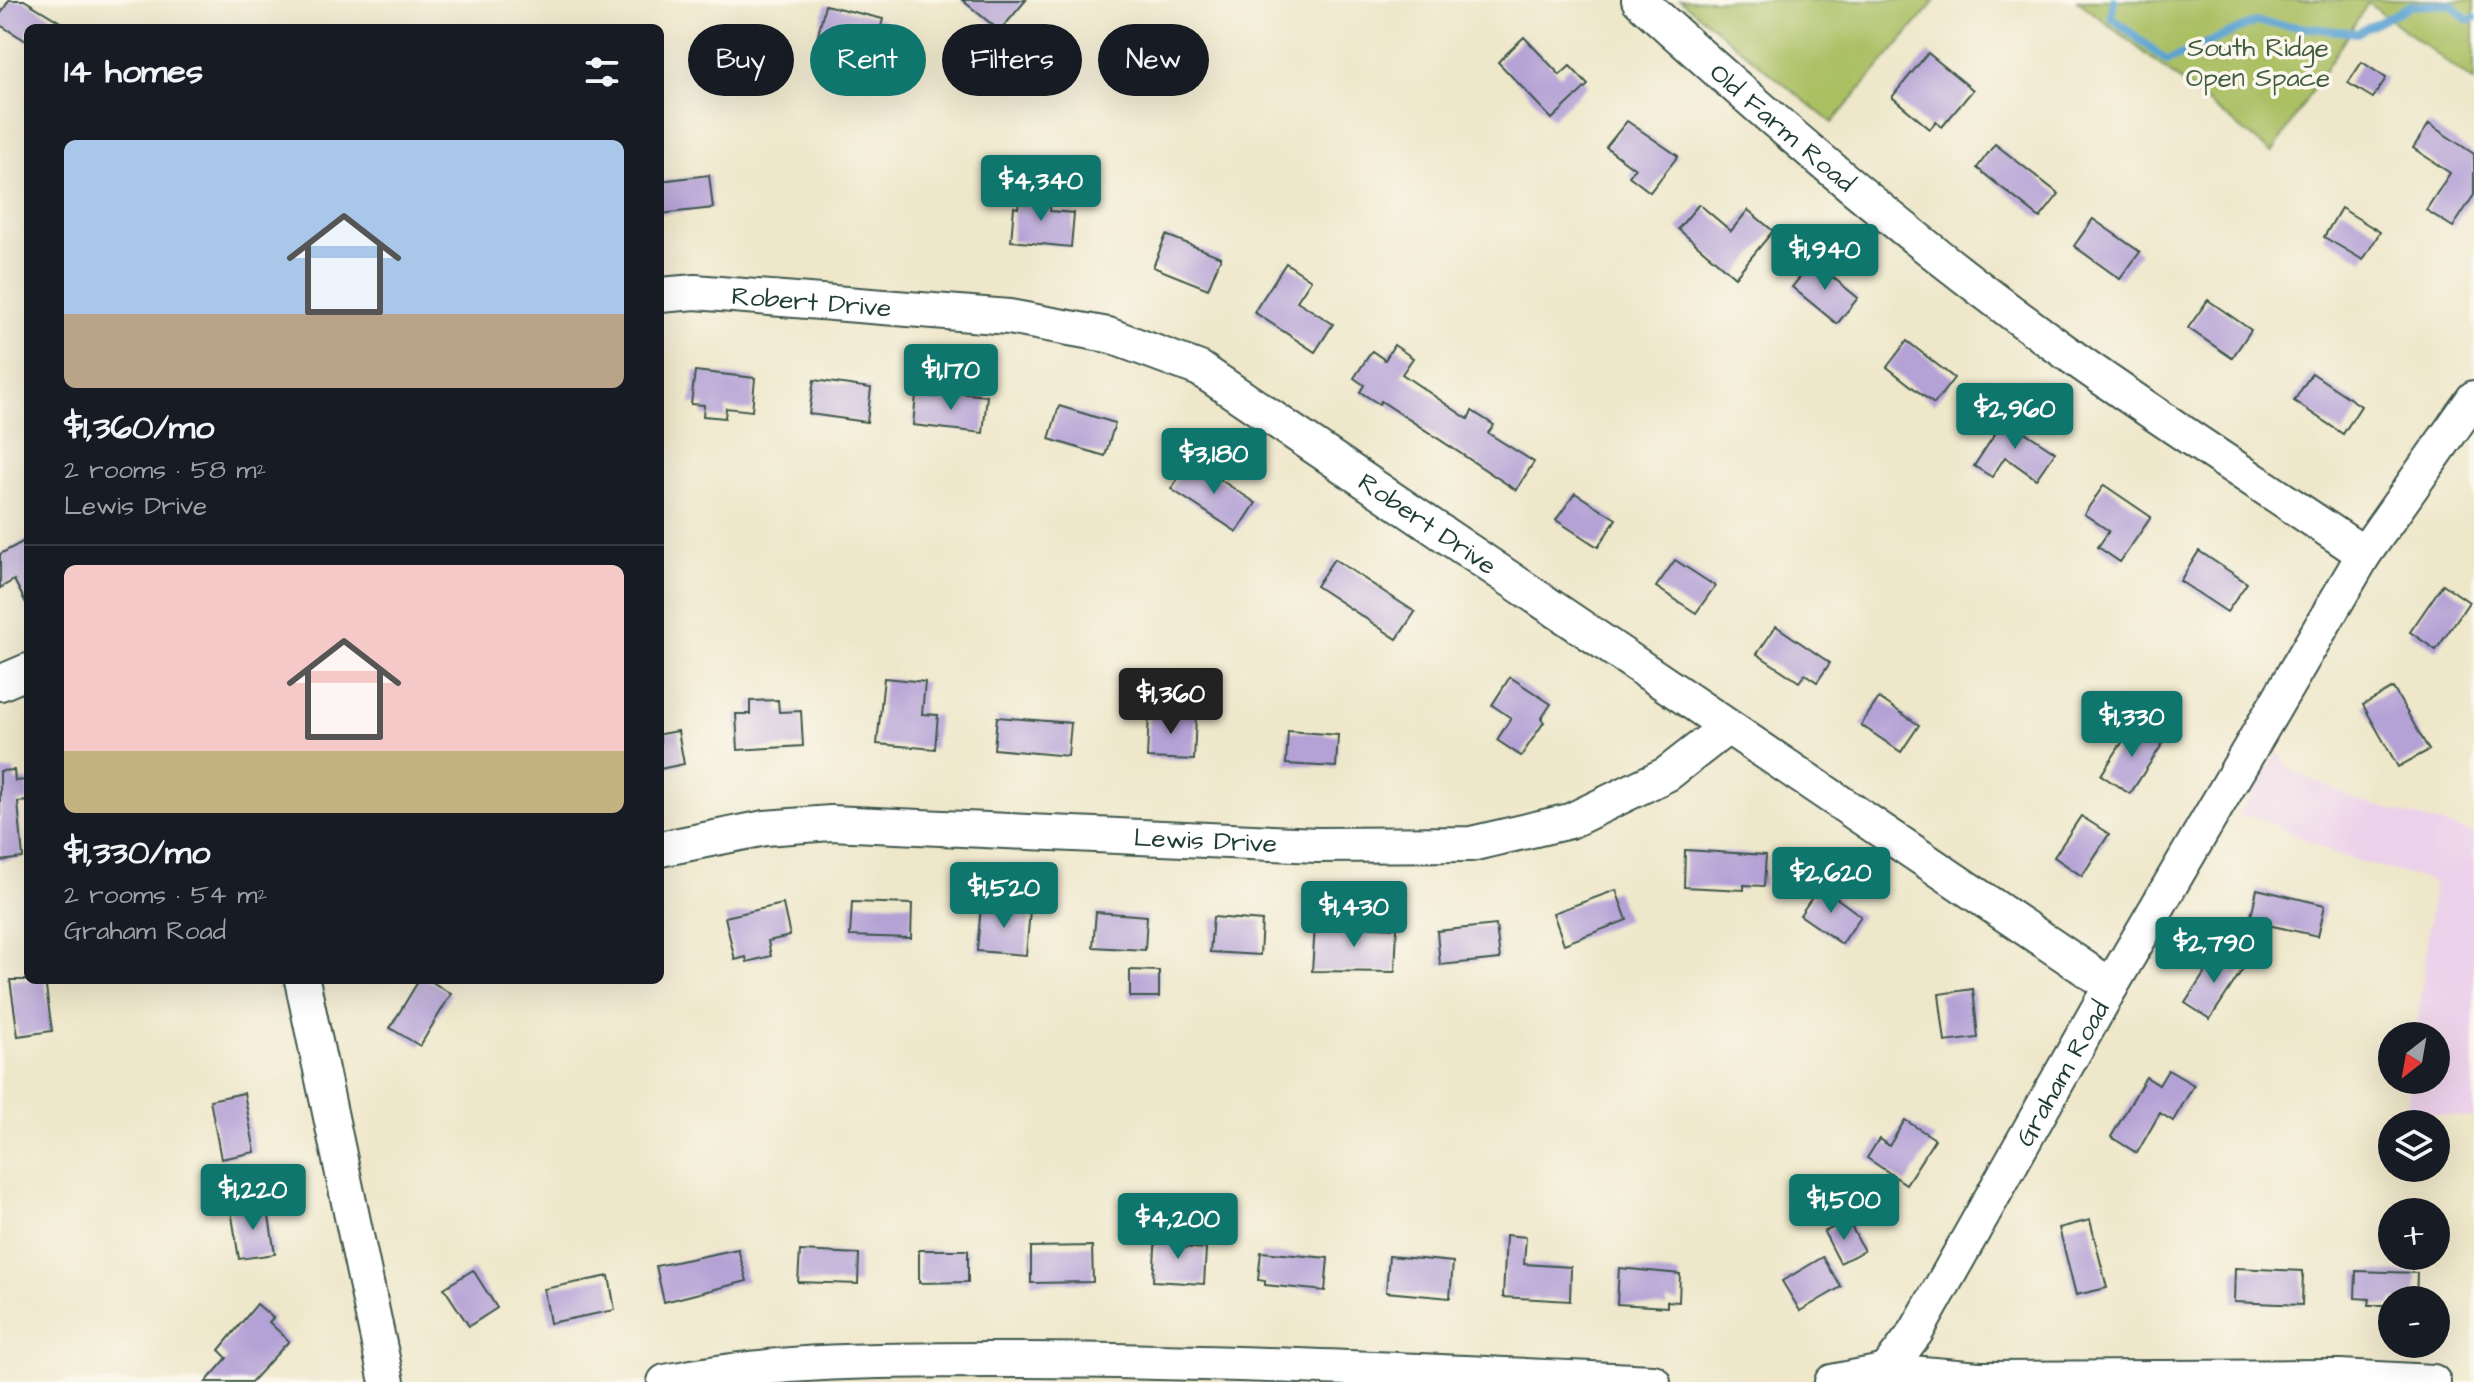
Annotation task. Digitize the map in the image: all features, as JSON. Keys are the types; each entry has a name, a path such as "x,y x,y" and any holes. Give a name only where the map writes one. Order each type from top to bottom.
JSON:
{"street":[{"name":"Old Farm Road","path":"1639,0 1820,157 2025,322 2206,450 2364,554"},
{"name":"Robert Drive","path":"664,295 695,292 1009,317 1108,335 1200,369 2111,986"},
{"name":"Graham Road","path":"1883,1376 1916,1332 2111,986 2364,554 2474,398"},
{"path":"0,683 24,673"},
{"name":"Lewis Drive","path":"664,848 765,828 831,823 1317,845 1471,844 1570,821 1667,774 1726,728"},
{"path":"303,984 387,1382"},
{"path":"665,1382 718,1371 833,1360 896,1360 1323,1366 1653,1382"},
{"path":"1832,1382 1883,1376 1979,1379 2312,1377 2433,1382"}],"shaded area":[{"path":"2278,751 2289,769 2359,801 2474,833 2474,1118 2450,1115 2450,1110 2407,1110 2409,1094 2450,1094 2450,1022 2418,1022 2434,882 2337,855 2259,817 2238,816"}],"green space":[{"path":"1680,0 1936,0 1832,123"},
{"name":"South Ridge Open Space","path":"2077,0 2474,0 2474,82 2368,3 2272,153"}],"building":[{"path":"9,0 24,0 63,24 24,24 24,40 0,25 0,15"},
{"path":"962,0 1026,0 1006,24 991,24"},
{"path":"825,5 883,19 882,24 821,24"},
{"path":"1524,37 1560,75 1570,66 1588,85 1552,119 1498,62"},
{"path":"1928,53 1973,90 1942,127 1936,122 1930,129 1892,97"},
{"path":"2362,62 2386,78 2373,98 2348,83"},
{"path":"1627,121 1678,156 1650,192 1629,176 1635,169 1606,147"},
{"path":"2429,124 2474,154 2474,195 2453,227 2426,210 2450,173 2413,148"},
{"path":"1995,144 2059,194 2040,218 1977,168"},
{"path":"709,175 713,208 664,214 664,181"},
{"path":"1020,194 1051,198 1050,211 1074,213 1071,247 1011,241 1014,207 1018,208"},
{"path":"1699,204 1731,231 1748,210 1773,231 1735,277 1678,229"},
{"path":"2341,208 2380,232 2363,260 2324,237"},
{"path":"2093,219 2140,252 2120,279 2074,246"},
{"path":"1166,235 1221,257 1208,289 1153,267"},
{"path":"1813,261 1858,298 1837,324 1792,287"},
{"path":"1286,263 1311,280 1297,301 1333,324 1315,352 1254,312"},
{"path":"2208,300 2251,330 2232,358 2188,328"},
{"path":"1907,341 1954,378 1934,404 1887,367"},
{"path":"1394,345 1413,358 1402,374 1468,419 1472,411 1494,425 1488,433 1534,462 1516,490 1381,401 1379,404 1360,392 1364,385 1354,378 1372,351 1385,360"},
{"path":"695,371 755,378 752,411 726,408 725,418 703,416 704,405 691,404"},
{"path":"2312,373 2361,406 2343,434 2294,401"},
{"path":"814,380 871,388 867,422 809,414"},
{"path":"938,391 987,396 983,433 913,425 916,395 937,397"},
{"path":"1059,406 1115,423 1105,456 1049,439"},
{"path":"2005,419 2055,452 2036,479 2005,457 1992,477 1974,466"},
{"path":"1190,460 1256,503 1237,532 1171,489"},
{"path":"2104,485 2151,517 2120,562 2098,547 2109,531 2084,514"},
{"path":"1575,493 1616,519 1598,547 1556,520"},
{"path":"24,541 24,599 14,580 0,588 0,554"},
{"path":"2199,551 2247,583 2227,612 2180,581"},
{"path":"1334,559 1415,612 1397,639 1316,586"},
{"path":"1675,560 1715,586 1696,613 1656,587"},
{"path":"2443,584 2469,602 2436,650 2410,632"},
{"path":"1776,626 1830,663 1817,682 1805,674 1799,682 1757,654"},
{"path":"1510,677 1551,704 1541,719 1544,722 1521,756 1497,740 1511,718 1492,705"},
{"path":"884,678 925,682 922,714 938,715 935,749 877,744"},
{"path":"2393,688 2429,750 2398,767 2363,705"},
{"path":"1879,698 1919,725 1901,752 1861,725"},
{"path":"778,700 779,712 801,711 803,746 738,750 736,714 750,714 750,701"},
{"path":"1149,712 1196,715 1194,760 1147,758"},
{"path":"997,717 1071,723 1068,756 994,749"},
{"path":"2134,724 2163,743 2130,794 2101,775"},
{"path":"678,731 684,764 664,768 664,733"},
{"path":"1288,731 1338,735 1336,767 1286,764"},
{"path":"14,770 15,781 24,780 24,801 18,802 23,858 0,861 0,771"},
{"path":"2081,816 2109,834 2082,876 2054,857"},
{"path":"1685,850 1766,855 1764,886 1744,885 1744,890 1684,887"},
{"path":"1820,886 1861,916 1842,944 1800,915"},
{"path":"2257,889 2325,905 2318,936 2250,921"},
{"path":"1616,890 1627,920 1564,944 1553,913"},
{"path":"852,902 912,904 911,938 850,936"},
{"path":"783,904 790,936 768,941 771,956 747,962 746,957 735,960 725,917"},
{"path":"981,906 1030,910 1026,955 977,951"},
{"path":"1096,912 1147,916 1145,950 1093,947"},
{"path":"1213,917 1262,921 1260,955 1210,952"},
{"path":"1496,925 1500,959 1440,965 1437,931"},
{"path":"1315,926 1397,928 1395,972 1312,971"},
{"path":"2219,951 2244,967 2210,1019 2185,1003"},
{"path":"1130,970 1159,971 1159,997 1130,997"},
{"path":"10,980 24,980 24,984 46,984 52,1031 18,1036"},
{"path":"417,984 435,984 451,994 420,1046 390,1028"},
{"path":"1973,989 1978,1038 1945,1042 1939,994"},
{"path":"2168,1070 2194,1085 2173,1121 2160,1113 2137,1153 2111,1137 2146,1077 2159,1085"},
{"path":"244,1093 255,1152 221,1159 210,1100"},
{"path":"1905,1120 1935,1139 1906,1184 1867,1158 1879,1139 1889,1146"},
{"path":"267,1204 275,1254 239,1259 231,1210"},
{"path":"1848,1220 1864,1251 1840,1263 1824,1232"},
{"path":"2090,1220 2107,1288 2076,1295 2059,1228"},
{"path":"1156,1233 1181,1235 1180,1247 1206,1249 1204,1284 1153,1281"},
{"path":"1506,1235 1526,1237 1524,1264 1571,1267 1570,1301 1503,1297"},
{"path":"1092,1246 1093,1282 1031,1283 1031,1247"},
{"path":"738,1249 747,1281 664,1302 656,1266"},
{"path":"919,1250 968,1250 968,1282 919,1283"},
{"path":"800,1251 859,1254 858,1284 798,1282"},
{"path":"1261,1252 1328,1258 1325,1291 1265,1285 1265,1281 1258,1280"},
{"path":"1389,1256 1453,1262 1450,1298 1386,1292"},
{"path":"1823,1257 1841,1287 1800,1311 1782,1281"},
{"path":"1619,1268 1680,1274 1679,1302 1667,1301 1667,1307 1617,1304"},
{"path":"2235,1268 2303,1271 2302,1305 2234,1302"},
{"path":"473,1270 497,1308 469,1326 444,1288"},
{"path":"2356,1271 2417,1273 2417,1286 2378,1286 2378,1305 2369,1305 2370,1299 2355,1298"},
{"path":"609,1276 615,1310 550,1323 544,1289"},
{"path":"257,1304 273,1318 269,1322 289,1341 251,1382 206,1382 227,1358 219,1350"}],"waterway":[{"path":"2114,0 2111,17 2167,61 2255,22 2357,33 2411,6 2451,4 2468,21 2474,18"}]}
